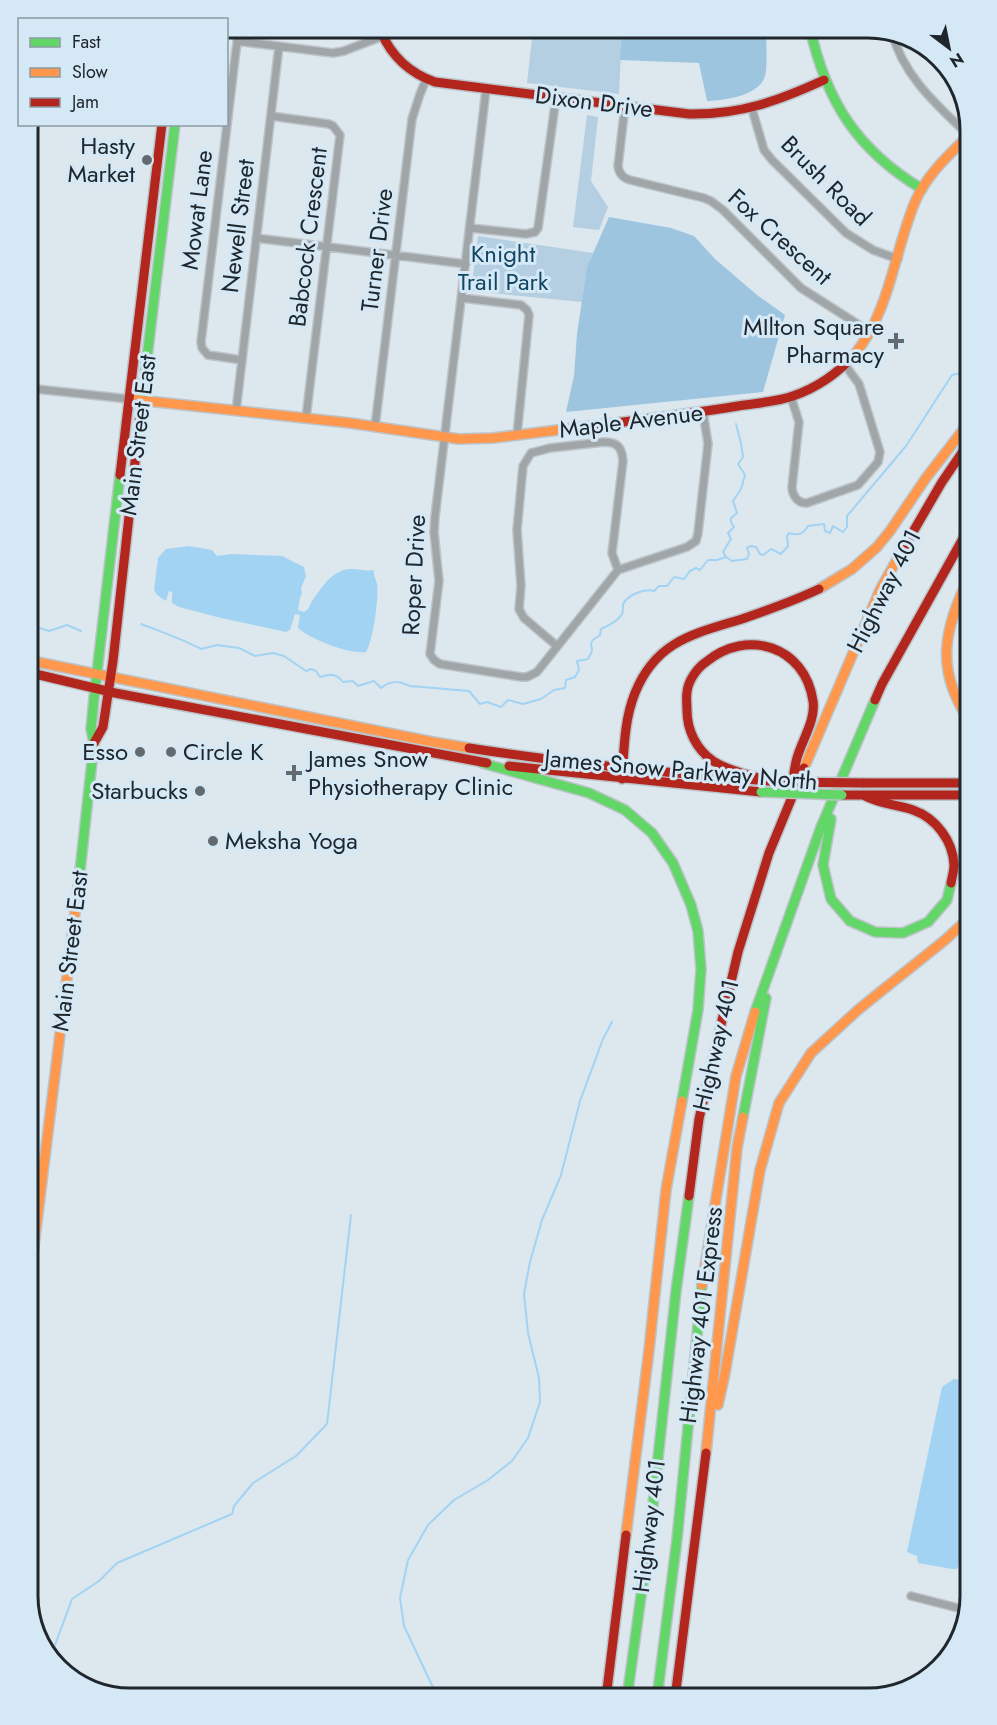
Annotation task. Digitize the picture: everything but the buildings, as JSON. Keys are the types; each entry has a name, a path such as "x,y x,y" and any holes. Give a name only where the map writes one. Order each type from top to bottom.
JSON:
{"main road":[{"name":"Dixon Drive","path":"384,38 393,55 401,64 426,80 446,85 703,115 726,114 752,109 824,80"},
{"path":"813,38 824,80 841,112 857,134 891,170 922,189"},
{"name":"Main Street East","path":"38,1210 94,743 91,729 95,689 162,126"},
{"name":"Main Street East","path":"94,743 103,727 112,693 111,678 175,126"},
{"name":"Maple Avenue","path":"129,399 306,418 459,439 493,438 703,412 791,397 819,384 845,365 859,349 879,312 915,202 937,167 960,144"},
{"path":"622,778 625,732 630,705 640,679 655,660 672,645 691,635 768,610 838,579 864,559 887,535 939,459 960,433"},
{"name":"Highway 401","path":"628,1688 651,1523 676,1291 699,1119 738,952 769,853 880,590 942,482 960,456"},
{"name":"Highway 401","path":"768,973 821,827 882,684 960,544"},
{"path":"960,600 948,629 946,654 948,675 953,693 960,705"},
{"path":"764,780 723,768 712,761 696,743 687,722 686,699 690,684 700,666 720,650 737,644 754,643 779,650 800,667 809,684 813,702 811,721 797,758 788,807"},
{"name":"James Snow Parkway North","path":"38,662 434,742 523,756 782,782 960,783"},
{"name":"James Snow Parkway North","path":"38,675 112,693 482,763 761,792 960,795"},
{"path":"854,749 829,825 824,851 826,887 839,912 862,929 883,934 911,931 940,910 947,898 954,871 951,850 941,831 926,816 914,809 879,803 863,795"},
{"path":"482,763 589,793 625,810 652,833 673,863 691,905 698,931 701,969 698,1010 666,1191 648,1361 607,1688"},
{"path":"706,1455 725,1373 760,1170 779,1103 811,1053 859,1009 960,926"},
{"path":"676,1688 706,1455 737,1148 766,1001 768,973"},
{"name":"Highway 401 Express","path":"658,1688 677,1539 699,1309 711,1224 736,1076 768,973"}],"street":[{"name":"Mowat Lane","path":"228,119 238,38"},
{"path":"243,38 279,46 340,52 373,38"},
{"path":"895,41 898,52 922,89 960,126"},
{"name":"Newell Street","path":"236,411 279,46"},
{"name":"Turner Drive","path":"375,427 412,119 426,80"},
{"path":"446,437 486,90"},
{"path":"470,228 526,234 535,232 538,228 556,98"},
{"name":"Fox Crescent","path":"625,106 618,166 623,177 711,201 723,210 801,288 870,332"},
{"name":"Brush Road","path":"752,109 767,155 846,233 873,250 898,259"},
{"name":"Babcock Crescent","path":"271,116 322,122 333,126 339,135 306,418"},
{"name":"Mowat Lane","path":"227,126 201,342 202,348 208,355 242,360"},
{"path":"256,238 466,264"},
{"path":"462,298 520,305 527,310 529,315 517,435"},
{"path":"791,397 799,422 792,487 795,497 801,503 807,503 858,485 878,462 880,452 861,387 845,365"},
{"path":"38,389 129,399"},
{"path":"557,646 524,618 519,609 521,586 517,530 524,466 531,453 550,448 604,442 611,442 622,449 623,461 612,553 618,570 687,547 696,541 708,444 703,412"},
{"name":"Roper Drive","path":"446,437 434,532 438,581 430,654 434,660 440,664 527,677 537,672 618,570"},
{"path":"911,1596 959,1608"}],"green space":[{"path":"532,38 622,38 619,94 527,83"},
{"path":"587,115 598,117 591,181 608,207 599,230 573,227"},
{"name":"Knight Trail Park","path":"478,236 593,253 587,268 582,302 471,291"}],"shaded area":[{"path":"621,38 766,38 767,59 762,83 749,92 732,98 707,101 699,63 620,60"},
{"path":"609,217 671,228 694,236 715,259 757,295 785,315 763,392 566,412 574,376 577,334 587,267"},
{"path":"189,546 212,550 217,556 232,554 282,556 304,567 306,576 301,588 298,610 304,612 324,584 341,571 374,570 377,584 376,609 371,639 366,652 350,651 312,637 298,628 300,615 295,614 290,630 286,632 179,607 172,603 172,592 169,591 166,601 154,590 158,558 166,549"},
{"path":"954,1379 960,1380 960,1561 957,1569 918,1563 917,1556 907,1552 942,1387"}],"waterway":[{"path":"141,624 201,649 217,645 239,648 255,656 273,653 284,656 306,671 311,669 316,671 320,677 333,675 343,682 353,681 358,686 374,681 381,688 395,682 410,686 469,691 480,704 487,702 501,707 508,700 523,704 541,699 554,690 565,688 566,680 575,677 579,670 577,661 588,659 592,651 593,640 600,635 601,629 620,617 623,604 632,595 646,590 654,591 659,586 667,586 674,577 684,579 690,571 696,568 700,570 708,560 726,557 732,561 747,559 749,554 747,548 751,546 756,547 763,555 771,549 781,554 788,546 789,533 800,534 808,526 824,524 825,531 830,533 833,526 843,532 847,527 847,516 906,446 952,375 960,373"},
{"path":"726,557 723,552 731,539 728,533 734,527 731,518 737,513 733,501 741,489 745,475 738,464 743,457 736,424"},
{"path":"38,628 49,631 67,625 81,631"},
{"path":"433,1687 404,1626 400,1598 408,1560 428,1525 454,1500 488,1480 512,1461 528,1438 540,1402 539,1378 528,1333 524,1294 530,1262 542,1220 561,1175 580,1101 603,1039 612,1022"},
{"path":"54,1648 72,1599 99,1581 117,1563 232,1514 234,1506 253,1483 296,1456 327,1424 351,1215"}],"traffic: fast":[{"path":"813,38 825,78 835,101 848,121 879,158 922,189"},
{"path":"141,408 175,126"},
{"path":"79,880 94,743 91,729 94,698 120,475"},
{"path":"755,1012 821,827 875,700"},
{"path":"482,763 589,793 625,810 652,833 673,863 691,905 698,931 701,969 698,1010 682,1101"},
{"path":"761,792 842,795"},
{"path":"831,819 823,865 831,899 850,921 875,932 903,933 928,922 947,900 951,883"},
{"path":"743,1117 766,998"},
{"path":"628,1688 651,1523 676,1291 689,1196"},
{"path":"658,1688 677,1539 702,1285"}],"traffic: slow":[{"path":"854,355 866,338 884,301 908,221 920,192 939,165 960,144"},
{"path":"129,399 350,423 459,439 493,438 591,426"},
{"path":"819,589 852,569 877,547 960,434"},
{"path":"804,768 880,590 899,556"},
{"path":"960,598 949,631 947,649 947,666 951,684 960,705"},
{"path":"38,662 469,748"},
{"path":"38,1213 79,880"},
{"path":"718,1405 760,1170 779,1103 811,1053 859,1009 960,926"},
{"path":"702,1285 736,1076 755,1012"},
{"path":"626,1535 666,1190 682,1101"},
{"path":"706,1453 737,1148 743,1117"}],"traffic: jam":[{"path":"384,38 402,63 417,74 435,82 689,114 725,112 758,105 824,80"},
{"path":"120,475 162,126"},
{"path":"591,426 702,412 786,398 802,393 826,379 854,355"},
{"path":"94,743 103,727 113,661 141,408"},
{"path":"899,556 960,456"},
{"path":"875,700 960,544"},
{"path":"622,779 625,736 631,703 644,676 665,651 692,635 771,609 819,589"},
{"path":"764,780 731,770 713,761 697,745 687,717 687,694 694,675 703,665 722,652 739,646 756,645 772,648 799,667 808,682 813,701 812,715 797,758 793,780"},
{"path":"38,675 115,693 487,763"},
{"path":"469,748 625,768 782,782"},
{"path":"509,766 761,792"},
{"path":"689,1196 699,1119 738,952 769,853 804,768"},
{"path":"782,782 863,783"},
{"path":"863,783 960,783"},
{"path":"842,795 960,795"},
{"path":"863,795 882,803 913,810 936,825 947,839 953,856 954,867 951,883"},
{"path":"676,1688 706,1453"},
{"path":"607,1688 626,1535"}],"place":[{"name":"Hasty Market","path":"147,160"},
{"name":"MIlton Square Pharmacy","path":"896,341"},
{"name":"Esso","path":"140,752"},
{"name":"Circle K","path":"171,752"},
{"name":"James Snow Physiotherapy Clinic","path":"294,773"},
{"name":"Starbucks","path":"200,791"},
{"name":"Meksha Yoga","path":"213,841"}]}
